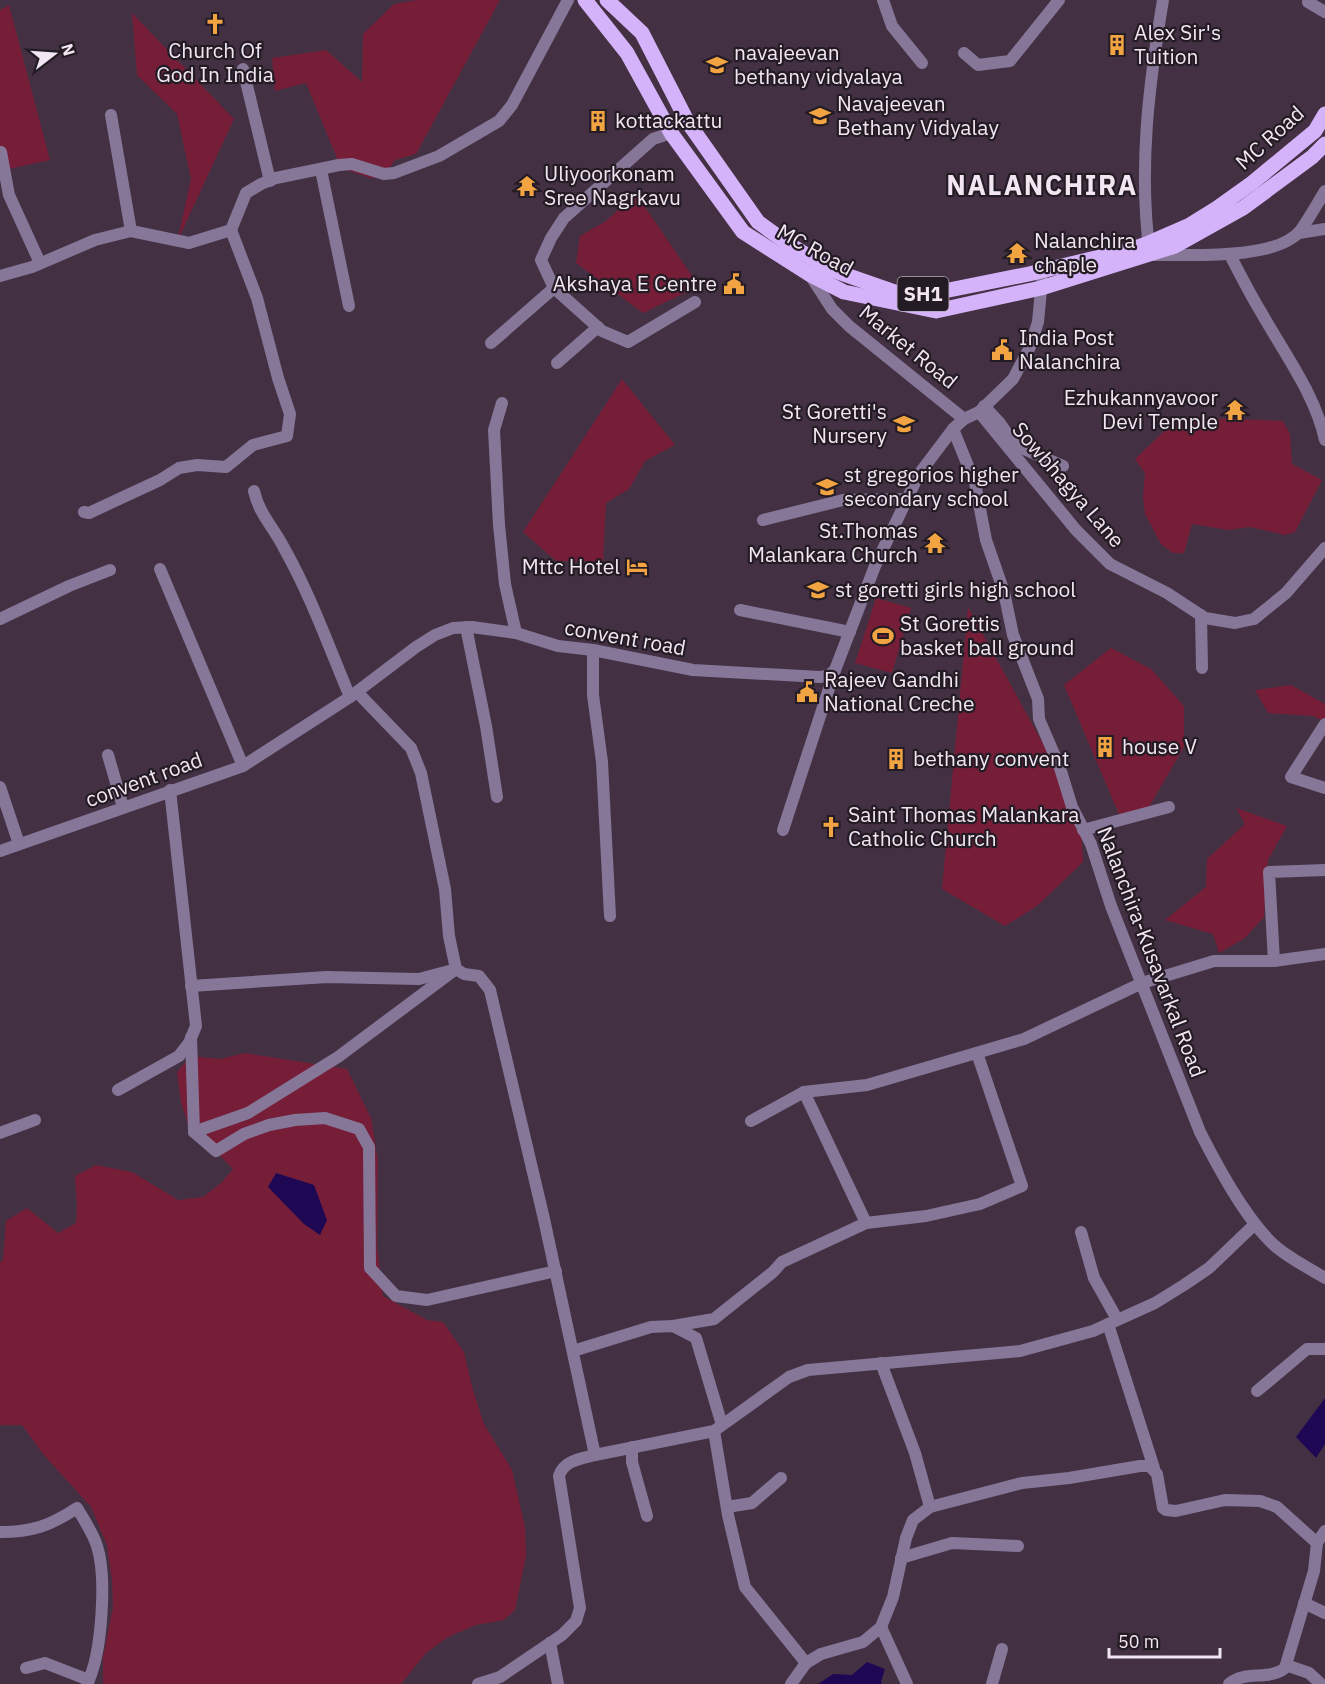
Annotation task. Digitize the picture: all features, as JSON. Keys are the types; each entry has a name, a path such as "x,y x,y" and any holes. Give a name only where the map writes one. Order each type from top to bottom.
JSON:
{"main road":[{"name":"MC Road","path":"585,0 627,53 671,133 743,232 809,274 844,292 936,311 1041,288 1149,249 1226,202 1315,131 1325,114"},
{"name":"MC Road","path":"607,0 642,33 687,121 758,222 813,261 829,269 895,292 928,294 1129,250 1175,246 1243,208 1312,157 1325,144"}],"street":[{"path":"84,512 89,513 160,480 179,468 197,465 226,467 253,445 287,436 290,414 257,298 231,230 246,193 270,181 339,165 352,164 384,174 394,174 439,156 499,121 512,105 568,0"},
{"path":"883,0 892,26 922,63"},
{"path":"964,53 978,65 1010,61 1059,0"},
{"path":"1163,0 1151,73 1144,170 1149,249 1230,255 1274,247 1299,233 1325,229"},
{"path":"1308,2 1325,12"},
{"path":"243,69 270,181"},
{"path":"111,115 131,231"},
{"path":"671,133 653,139 564,218 541,260 554,288 598,327 628,342 695,302"},
{"path":"1,152 9,195 40,264"},
{"path":"321,170 349,306"},
{"path":"1299,233 1325,191"},
{"path":"0,276 40,264 96,240 131,231 189,243 231,230"},
{"path":"1230,255 1296,372 1321,423 1325,440"},
{"path":"783,830 835,670 875,566 919,474 953,429 964,418 982,409 1013,379 1030,347 1038,322 1043,269"},
{"name":"Market Road","path":"809,274 832,309 849,326 964,418"},
{"path":"491,343 554,288"},
{"path":"557,363 598,327"},
{"path":"502,402 494,430 499,525 505,584 516,633"},
{"path":"982,409 999,422 1015,445 1063,466"},
{"name":"Sowbhagya Lane","path":"982,409 1076,530 1110,564 1167,593 1190,610 1203,616"},
{"name":"Nalanchira-Kusavarkal Road","path":"953,429 975,483 986,540 1004,592 1013,635 1038,699 1039,719 1060,768 1072,807 1091,844 1111,906 1200,1132 1255,1224 1275,1246 1325,1278"},
{"path":"254,491 262,514 284,547 353,694 411,748 421,773 445,890 449,936 456,969 464,974 479,976 490,990 556,1271 595,1455"},
{"path":"763,520 843,500 907,499"},
{"path":"1202,668 1203,616 1235,623 1254,619 1286,593 1325,548"},
{"path":"160,569 243,766"},
{"path":"0,619 69,586 110,570"},
{"path":"740,610 850,632"},
{"path":"466,627 486,726 497,797"},
{"name":"convent road","path":"0,850 243,766 353,694 435,635 453,628 466,627 516,633 558,646 592,650 693,670 820,677 828,676 835,670"},
{"path":"592,650 593,695 602,762 610,916"},
{"path":"1325,724 1291,777 1325,788"},
{"path":"108,755 123,807"},
{"path":"0,788 19,844"},
{"path":"118,1090 179,1056 196,1026 170,790"},
{"path":"1083,830 1169,807"},
{"path":"1274,961 1269,872 1325,870"},
{"path":"751,1121 804,1092 867,1085 1024,1039 1142,983 1214,962 1274,961 1325,954"},
{"path":"191,986 327,977 419,979 456,969"},
{"path":"194,1132 248,1113 338,1057 456,969"},
{"path":"191,1037 194,1132 216,1151 244,1134 269,1125 295,1120 325,1118 359,1129 369,1147 370,1268 396,1296 427,1300 556,1271"},
{"path":"573,1351 651,1327 714,1319 773,1272 782,1262 866,1223 926,1216 980,1203 1022,1186 977,1053"},
{"path":"804,1092 866,1223"},
{"path":"0,1133 35,1120"},
{"path":"478,1684 500,1677 569,1630 576,1621 580,1608 560,1473 568,1463 718,1428 795,1374 814,1369 1020,1351 1074,1337 1155,1303 1184,1285 1209,1268 1255,1224"},
{"path":"1081,1232 1094,1278 1112,1322 1158,1479 1164,1508 1176,1511 1225,1500 1260,1501 1277,1507 1317,1543"},
{"path":"673,1326 696,1338 718,1428 727,1507 745,1587 806,1663"},
{"path":"1257,1391 1306,1349 1325,1349"},
{"path":"881,1363 915,1453 930,1507"},
{"path":"633,1447 632,1461 647,1516"},
{"path":"791,1684 806,1663 821,1654 862,1642 881,1627 892,1597 906,1538 913,1520 930,1507 1022,1483 1070,1478 1140,1466 1154,1468"},
{"path":"727,1507 752,1503 781,1478"},
{"path":"0,1532 24,1532 56,1522 77,1508 96,1544 99,1556 102,1592 100,1630 88,1682 45,1663 26,1668"},
{"path":"1229,1684 1240,1677 1282,1671 1286,1665 1314,1571 1317,1543 1325,1531"},
{"path":"901,1558 952,1543 1018,1545"},
{"path":"1304,1603 1325,1613"},
{"path":"881,1627 907,1684"},
{"path":"550,1643 558,1684"},
{"path":"992,1684 1002,1649"},
{"path":"1286,1665 1308,1673 1321,1684"}],"shaded area":[{"path":"417,0 500,0 416,154 395,160 383,178 370,178 341,168 306,83 275,91 272,58 326,50 362,82 363,34 394,4"},
{"path":"9,5 50,160 0,171 0,10"},
{"path":"132,13 234,119 177,242 191,179 177,114 137,75"},
{"path":"636,194 699,286 643,313 576,263 580,236 606,221"},
{"path":"622,379 675,445 645,461 629,489 606,503 603,561 556,561 523,532"},
{"path":"1179,417 1283,421 1290,434 1292,464 1322,480 1295,532 1285,535 1250,527 1228,530 1192,524 1184,553 1173,553 1161,544 1145,514 1143,497 1145,473 1135,459"},
{"name":"St Gorettis basket ball ground","path":"876,598 911,608 892,673 855,663"},
{"path":"968,607 1080,811 1083,862 1037,906 1005,926 942,889"},
{"path":"1111,648 1151,669 1184,706 1184,747 1149,807 1121,819 1064,685"},
{"path":"1291,685 1325,704 1325,722 1313,716 1268,713 1255,690"},
{"path":"1236,808 1287,826 1268,860 1264,917 1245,938 1219,953 1213,934 1165,920 1206,887 1207,859 1245,824"},
{"path":"245,1053 347,1069 371,1118 378,1161 377,1246 383,1296 427,1320 443,1322 464,1352 484,1424 512,1470 525,1527 526,1556 515,1610 504,1620 476,1625 448,1637 426,1653 401,1684 103,1684 103,1657 113,1607 107,1545 91,1507 43,1454 22,1425 0,1425 0,1263 3,1259 6,1221 27,1208 58,1233 76,1223 75,1176 96,1165 132,1172 178,1200 203,1197 221,1183 233,1169 209,1144 191,1134 181,1102 177,1072 191,1056 220,1059"},
{"path":"276,1173 314,1185 327,1220 320,1235 304,1224 268,1187"},
{"path":"1325,1398 1325,1444 1316,1458 1296,1437"},
{"path":"867,1662 885,1669 882,1684 818,1684 833,1674 852,1675"}],"place":[{"name":"Church Of God In India","path":"215,24"},
{"name":"Alex Sir's Tuition","path":"1117,45"},
{"name":"navajeevan bethany vidyalaya","path":"717,65"},
{"name":"Navajeevan Bethany Vidyalay","path":"820,116"},
{"name":"kottackattu","path":"598,121"},
{"name":"Uliyoorkonam Sree Nagrkavu","path":"527,186"},
{"name":"Nalanchira chaple","path":"1017,253"},
{"name":"Akshaya E Centre","path":"734,284"},
{"name":"India Post Nalanchira","path":"1002,350"},
{"name":"Ezhukannyavoor Devi Temple","path":"1235,410"},
{"name":"St Goretti's Nursery","path":"904,424"},
{"name":"st gregorios higher secondary school","path":"827,487"},
{"name":"St.Thomas Malankara Church","path":"935,543"},
{"name":"Mttc Hotel","path":"637,567"},
{"name":"st goretti girls high school","path":"818,590"},
{"name":"St Gorettis basket ball ground","path":"883,636"},
{"name":"Rajeev Gandhi National Creche","path":"807,692"},
{"name":"house V","path":"1105,747"},
{"name":"bethany convent","path":"896,759"},
{"name":"Saint Thomas Malankara Catholic Church","path":"831,827"}],"district":[{"name":"NALANCHIRA","path":"1042,186"}]}
